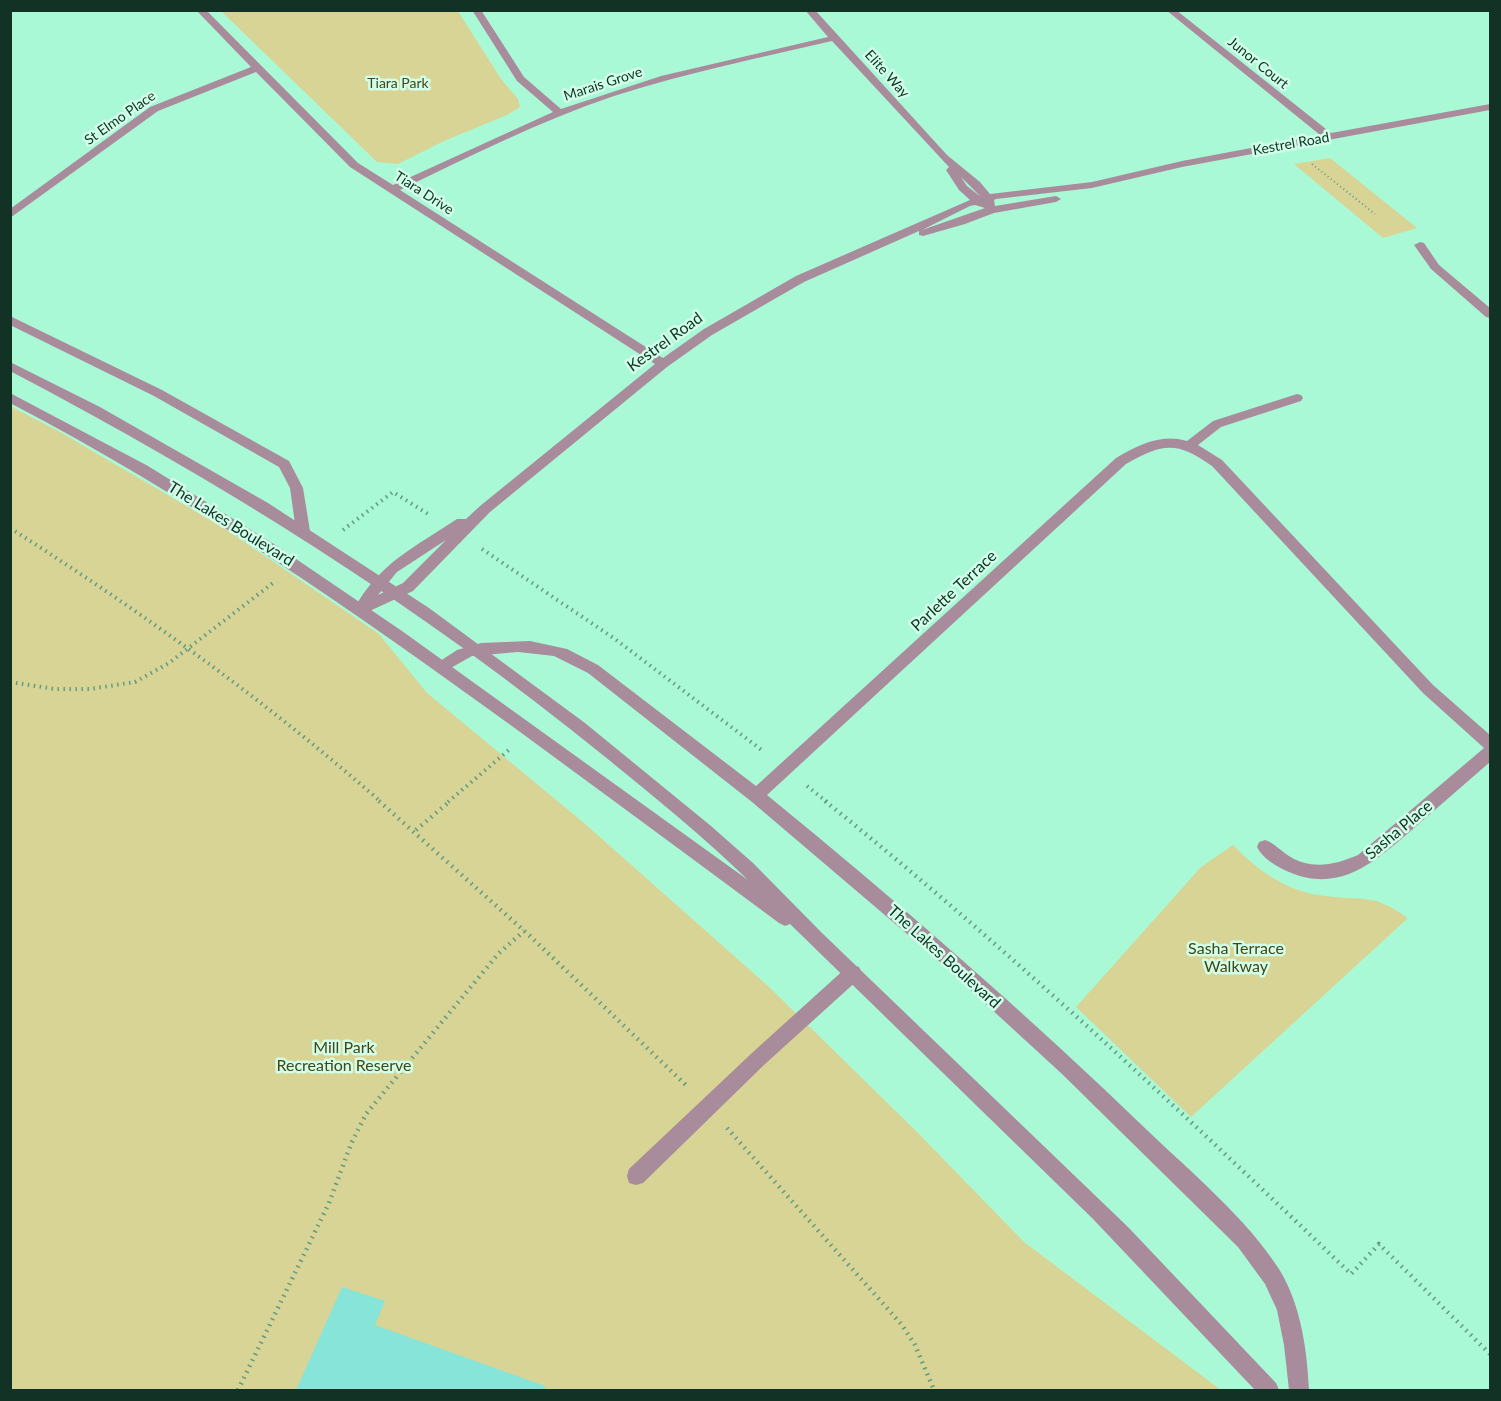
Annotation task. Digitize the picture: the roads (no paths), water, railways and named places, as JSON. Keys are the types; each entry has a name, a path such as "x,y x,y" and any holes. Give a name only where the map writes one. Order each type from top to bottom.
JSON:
{"street":[{"name":"Tiara Drive","path":"200,10 344,156 392,190 663,364"},
{"path":"476,10 520,79 560,113"},
{"name":"Elite Way","path":"809,10 943,157 976,184 988,198"},
{"name":"Junor Court","path":"1170,10 1329,137"},
{"name":"Marais Grove","path":"392,190 474,149 560,113 647,83 834,38"},
{"name":"St Elmo Place","path":"10,215 154,109 192,92 258,68"},
{"name":"Kestrel Road","path":"361,609 408,587 485,509 663,364 754,304 800,279 890,241 975,201 1092,185 1136,174 1491,107"},
{"name":"Elite Way","path":"943,157 963,188 975,201 991,210"},
{"name":"Kestrel Road","path":"890,241 942,229 991,210 1037,204 1059,198 1092,185"},
{"path":"988,198 991,210"},
{"path":"1420,245 1435,267 1491,314"},
{"name":"The Lakes Boulevard","path":"10,320 158,393 284,464 292,475 298,490 303,531"},
{"name":"The Lakes Boulevard","path":"10,366 76,399 234,487 303,531 475,650 580,728 653,787 735,856 828,951 1103,1214 1269,1390"},
{"name":"The Lakes Boulevard","path":"10,397 122,457 216,513 361,609 828,951"},
{"path":"1189,446 1205,430 1217,424 1297,398"},
{"name":"Parlette Terrace","path":"756,796 1121,461 1155,443 1168,442 1189,446 1209,457 1236,480 1428,689 1491,744"},
{"name":"Kestrel Road","path":"361,609 379,582 392,568 485,509"},
{"name":"The Lakes Boulevard","path":"442,667 463,654 475,650 524,647 550,649 572,657 593,669 756,796 943,955 1066,1066 1245,1240 1268,1267 1282,1292 1292,1324 1299,1390"},
{"name":"Sasha Place","path":"1265,847 1280,861 1302,871 1321,874 1342,871 1364,860 1491,753"},
{"path":"636,1176 708,1106 853,973"}],"park label":[{"name":"Tiara Park","path":"398,83"},
{"name":"Sasha Terrace Walkway","path":"1236,958"},
{"name":"Mill Park Recreation Reserve","path":"344,1057"}]}
